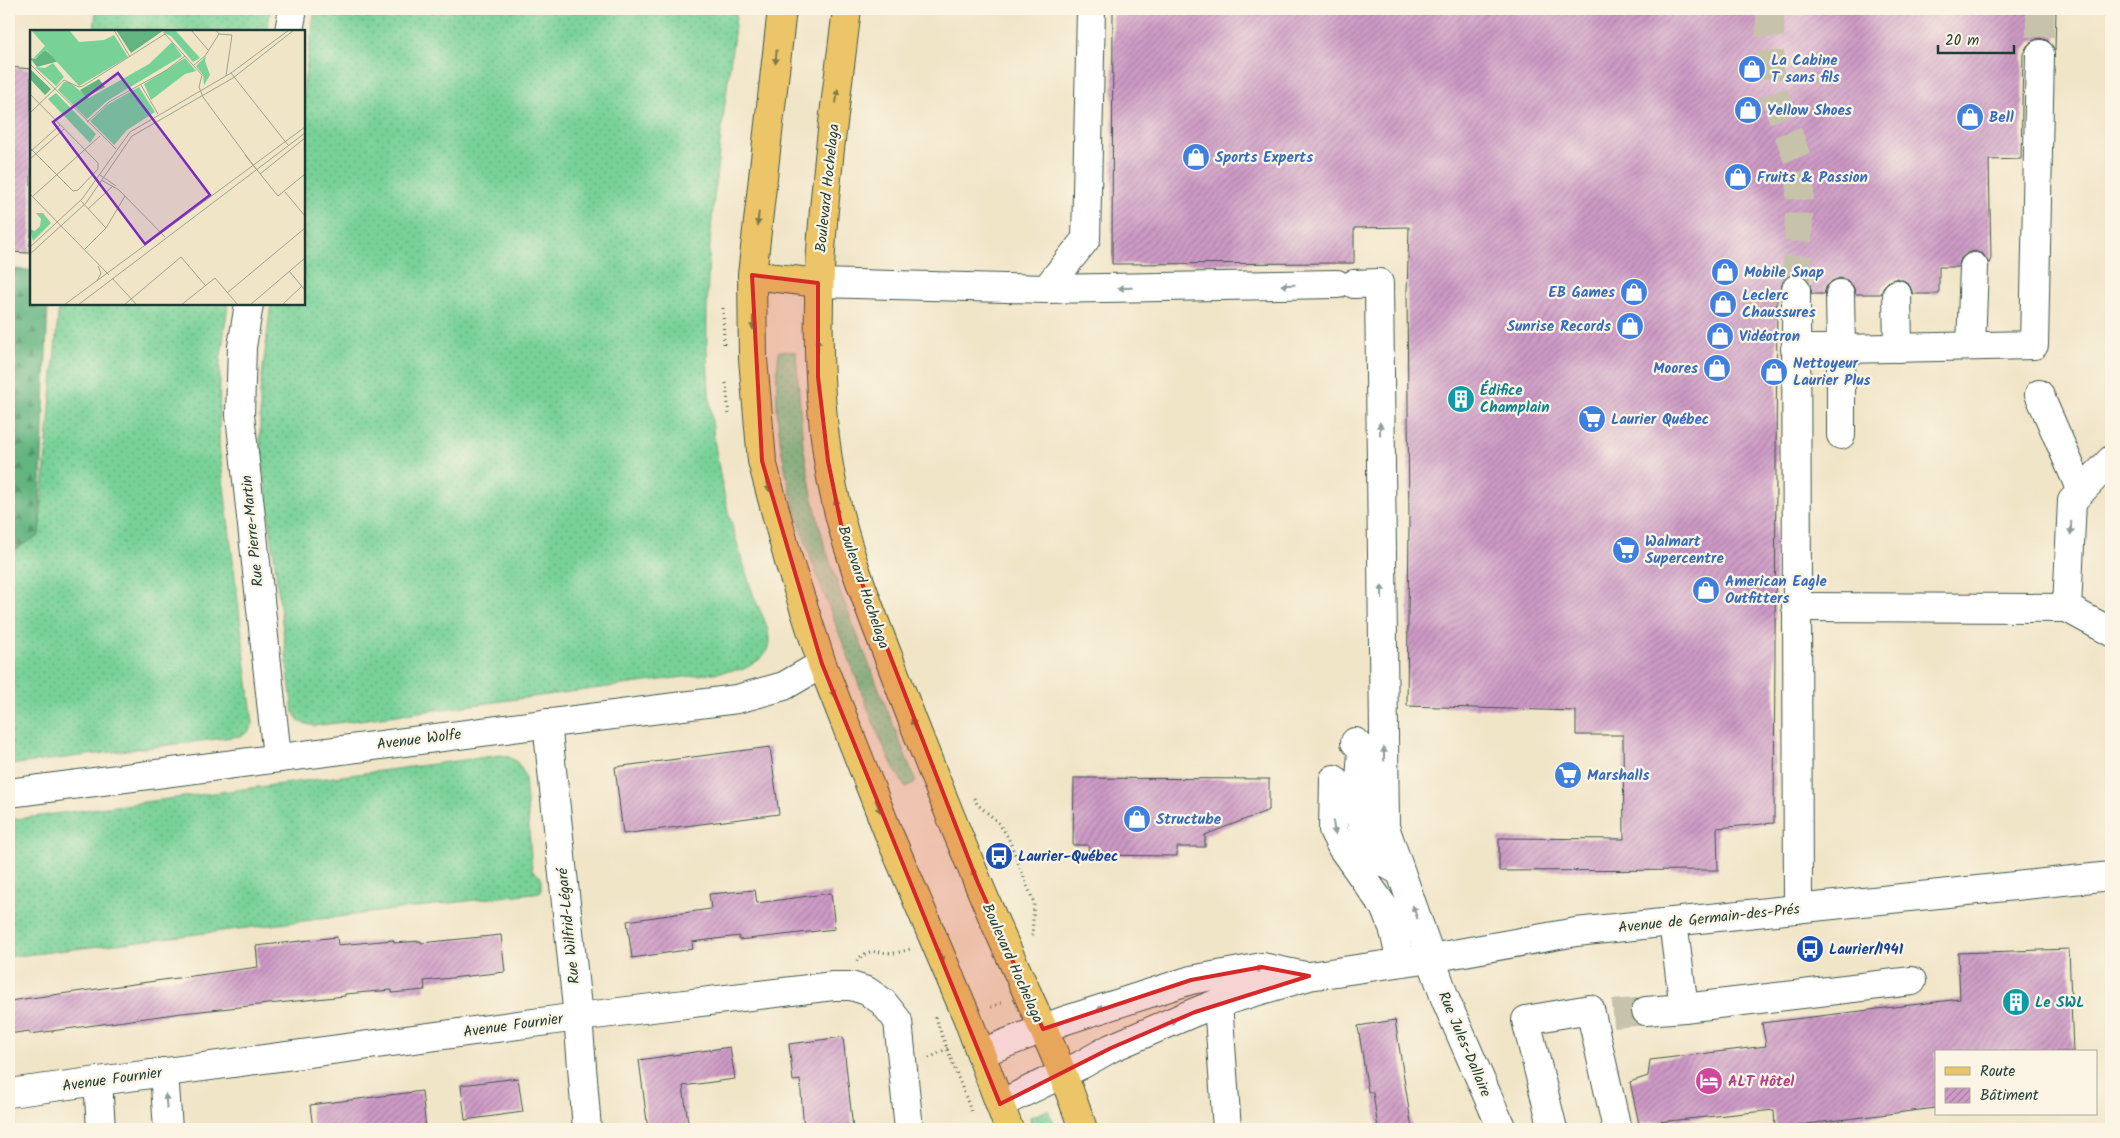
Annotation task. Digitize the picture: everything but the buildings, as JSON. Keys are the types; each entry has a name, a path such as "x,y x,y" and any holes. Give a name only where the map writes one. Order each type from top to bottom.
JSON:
{"main road":[{"path":"782,9 752,275 753,359 762,460 789,562 822,664 888,832 978,1043 1009,1129"},
{"name":"Boulevard Hochelaga","path":"848,9 830,148 818,283 819,386 828,461 846,543 897,682 978,883 1063,1073 1083,1129"},
{"path":"752,275 818,283"}],"street":[{"path":"289,30 293,9"},
{"path":"818,283 1046,289 1086,240 1091,9"},
{"path":"1795,349 2034,345 2040,54"},
{"path":"1971,346 1974,267"},
{"name":"Rue Jules-Dallaire","path":"1046,289 1379,283 1385,827 1446,1001 1502,1129"},
{"path":"1796,289 1798,909"},
{"path":"1840,294 1841,436"},
{"path":"1898,294 1898,348"},
{"name":"Rue Pierre-Martin","path":"249,305 242,347 240,415 277,757"},
{"path":"2039,394 2081,491"},
{"path":"2067,608 2072,501 2111,460"},
{"path":"1796,607 2067,608 2111,632"},
{"name":"Avenue Wolfe","path":"9,793 737,699 784,686 822,664"},
{"name":"Rue Wilfrid-Légaré","path":"547,723 578,1017 587,1129"},
{"path":"1355,742 1362,749 1360,822 1368,844 1381,860 1401,872"},
{"path":"1334,779 1333,830 1342,848 1384,906 1393,927 1401,962"},
{"name":"Avenue de Germain-des-Prés","path":"1000,1104 1111,1048 1218,1003 1309,976 1431,958 1576,932 2111,876"},
{"path":"1673,922 1684,1008"},
{"name":"Avenue de Germain-des-Prés","path":"978,1043 1043,1029 1191,980 1262,967 1309,976"},
{"path":"1646,1011 1912,981"},
{"name":"Avenue Fournier","path":"9,1093 578,1017 833,986 851,986 867,991 883,1002 898,1021 909,1129"},
{"path":"1218,1003 1227,1129"},
{"path":"1554,1129 1526,1020 1590,1009 1602,1015 1617,1129"},
{"path":"164,1072 168,1129"},
{"path":"98,1081 101,1129"}],"path":[{"path":"971,793 977,804 997,821 1008,836 1034,904 1032,940"},
{"path":"853,966 860,957 875,950 892,954 935,942"},
{"path":"904,1071 978,1043"}],"highlighted area":[{"path":"752,275 818,283 818,377 828,461 843,534 978,883 1043,1029 1191,980 1262,967 1309,976 1195,1012 1111,1048 1000,1104 822,664 762,461"}],"green space":[{"path":"96,9 271,9 267,30 94,30"},
{"path":"315,9 737,9 716,179 707,292 707,349 710,406 724,496 753,594 769,634 767,650 757,661 744,669 314,726 300,722 293,712 260,441 260,392 271,305 305,305 305,76"},
{"path":"9,269 30,270 30,305 48,305 39,535 9,553"},
{"path":"59,305 228,305 220,363 219,446 253,724 248,732 240,736 9,765 9,553 39,535"},
{"path":"779,351 796,352 803,445 812,495 824,544 841,594 916,782 905,787 888,756 874,724 820,585 795,508 785,469 779,430 776,391"},
{"path":"501,755 516,761 525,776 532,870 541,877 541,892 9,957 9,820"},
{"path":"1048,1110 1056,1129 1031,1129 1030,1117"}],"tunnel":[{"path":"1770,9 1770,82 1801,169 1796,289"},
{"path":"2040,9 2040,54"},
{"path":"1613,1014 1646,1011"}],"place":[{"name":"La Cabine T sans fils","path":"1752,69"},
{"name":"Yellow Shoes","path":"1748,110"},
{"name":"Bell","path":"1970,117"},
{"name":"Sports Experts","path":"1196,157"},
{"name":"Fruits & Passion","path":"1738,177"},
{"name":"Mobile Snap","path":"1725,272"},
{"name":"EB Games","path":"1634,292"},
{"name":"Leclerc Chaussures","path":"1723,304"},
{"name":"Sunrise Records","path":"1630,326"},
{"name":"Vidéotron","path":"1720,336"},
{"name":"Moores","path":"1717,368"},
{"name":"Nettoyeur Laurier Plus","path":"1774,372"},
{"name":"Édifice Champlain","path":"1461,399"},
{"name":"Laurier Québec","path":"1592,419"},
{"name":"Walmart Supercentre","path":"1626,550"},
{"name":"American Eagle Outfitters","path":"1706,590"},
{"name":"Marshalls","path":"1568,775"},
{"name":"Structube","path":"1137,819"},
{"name":"Laurier-Québec","path":"999,856"},
{"name":"Laurier/1941","path":"1810,949"},
{"name":"Le SWL","path":"2016,1002"},
{"name":"ALT Hôtel","path":"1709,1081"}]}
